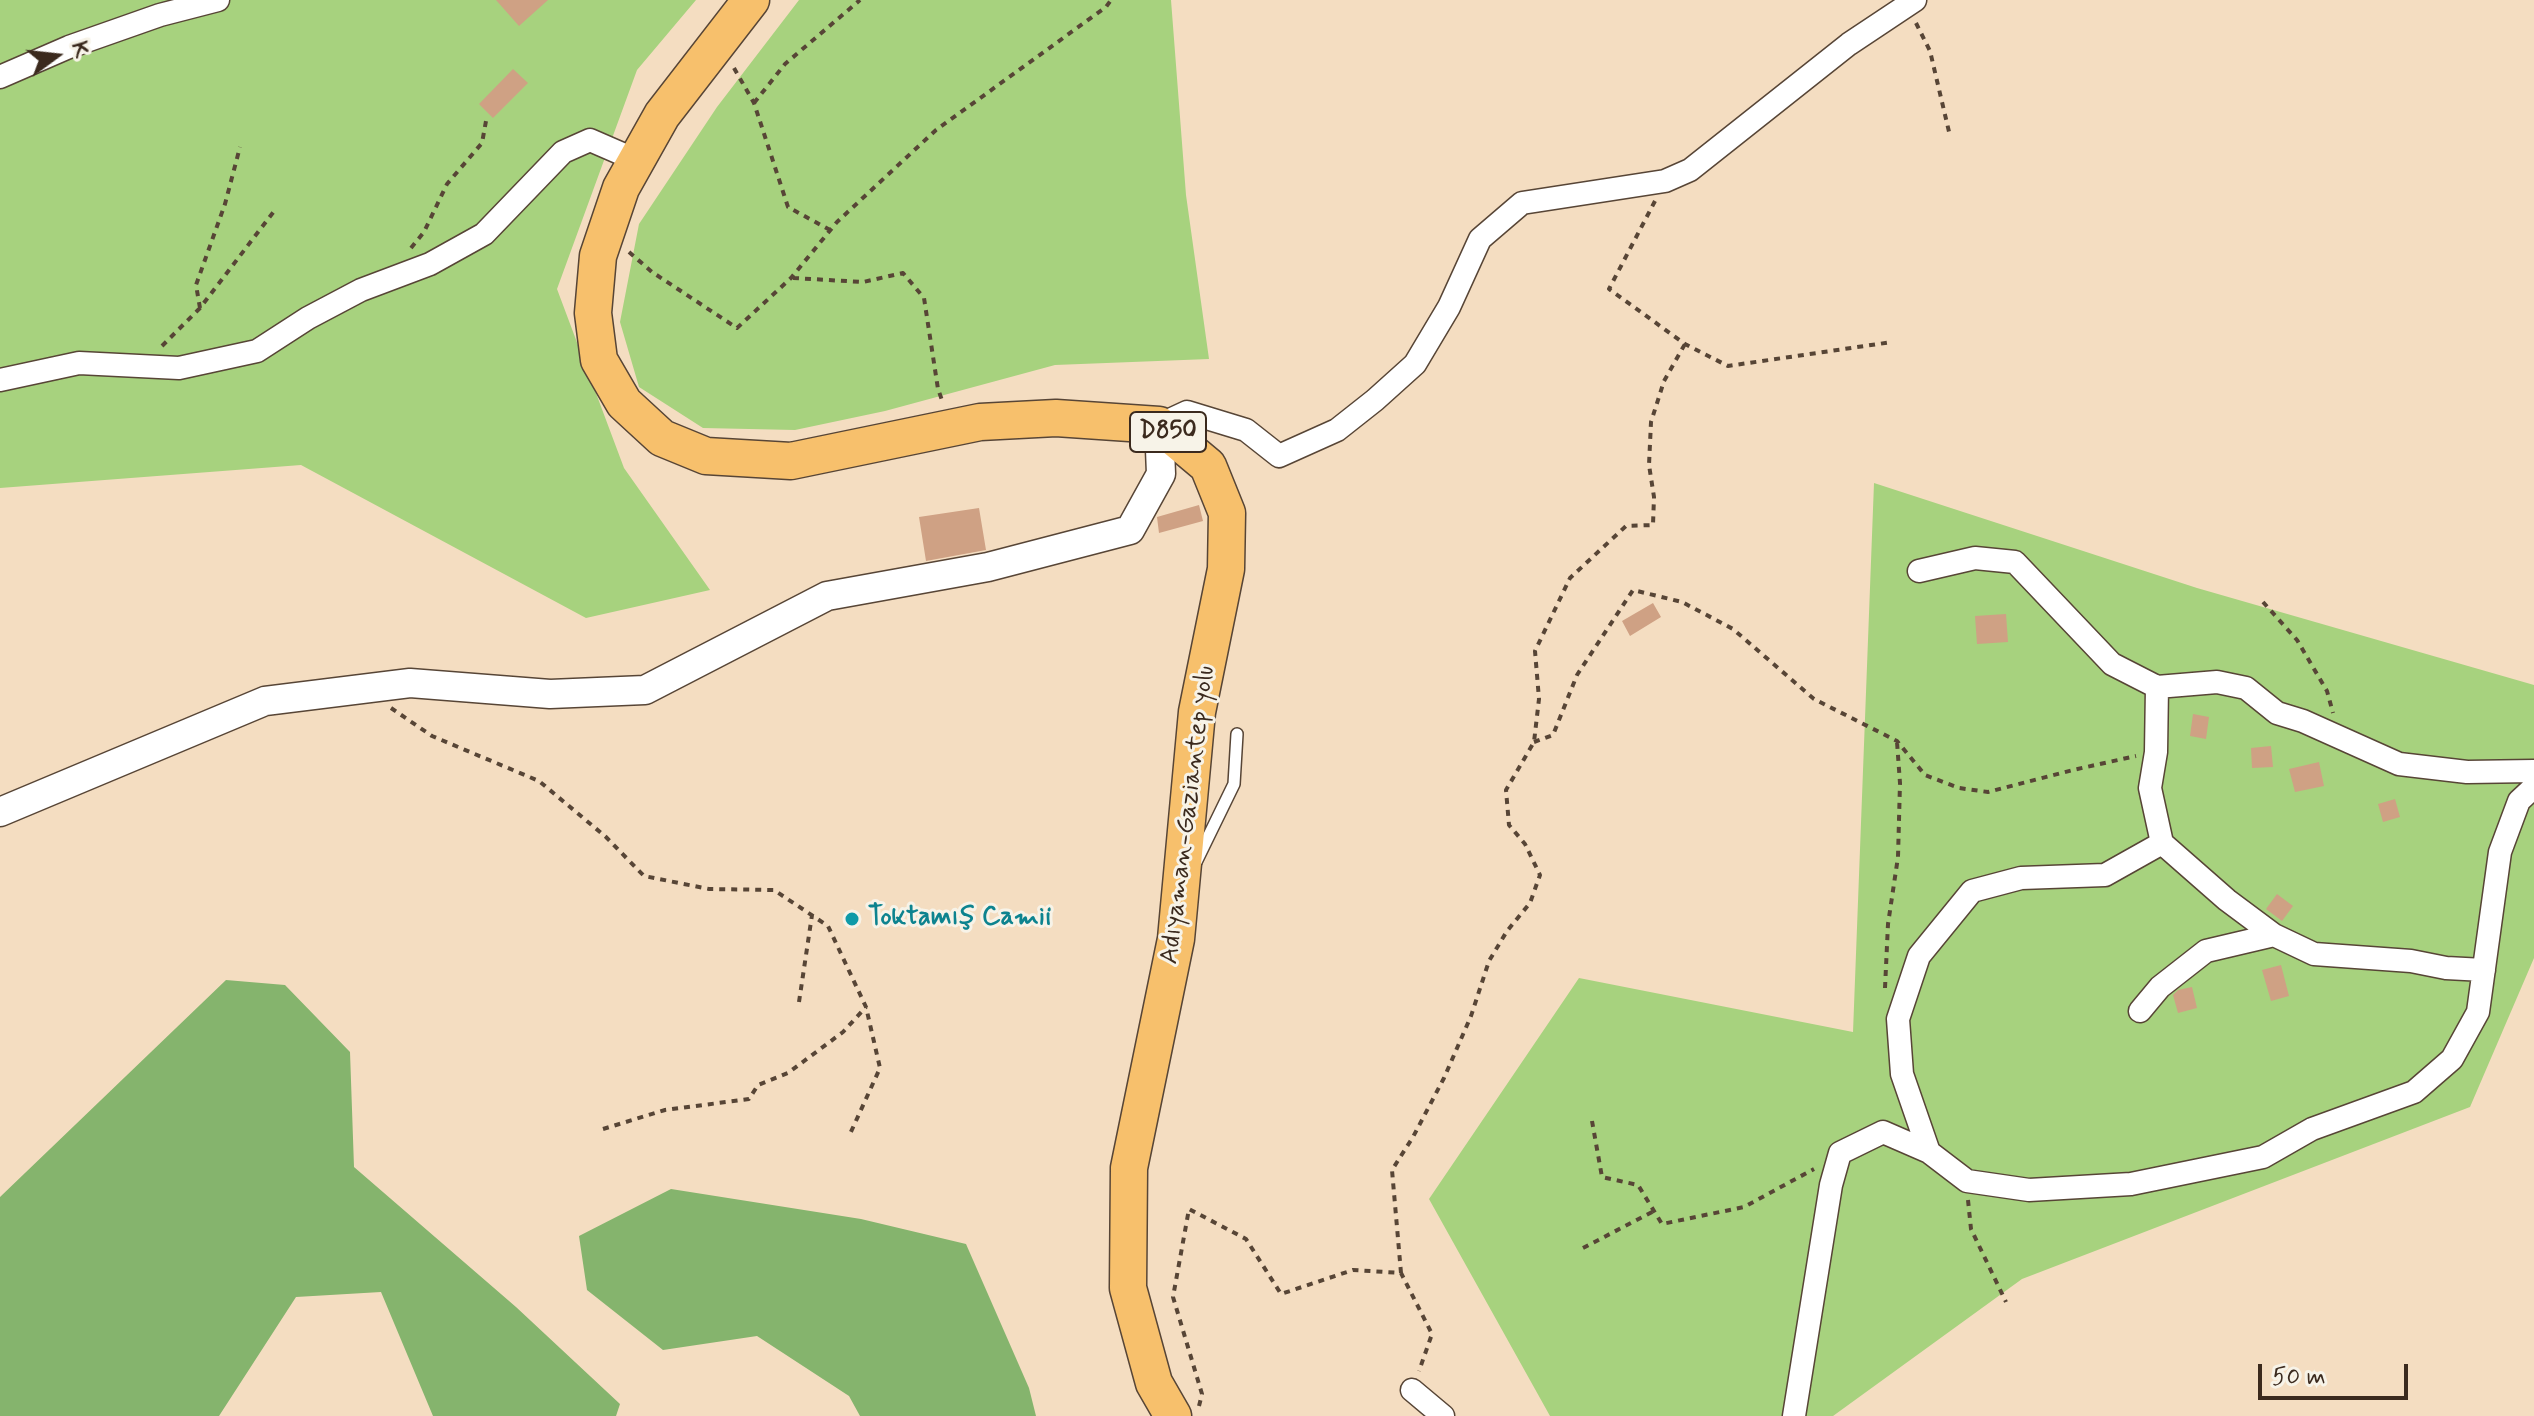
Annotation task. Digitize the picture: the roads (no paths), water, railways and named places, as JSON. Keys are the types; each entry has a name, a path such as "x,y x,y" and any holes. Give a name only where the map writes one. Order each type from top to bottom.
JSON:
{"main road":[{"name":"D850","path":"751,0 662,115 621,188 598,256 593,313 599,360 624,403 662,438 706,456 791,461 980,422 1056,418 1159,425"},
{"name":"Adıyaman-Gaziantep yolu","path":"1159,425 1208,466 1227,513 1226,569 1197,712 1176,939 1129,1168 1128,1288 1154,1383 1173,1416"}],"street":[{"path":"0,77 69,47 218,0"},
{"path":"0,812 265,701 410,683 550,694 645,690 827,596 988,567 1130,530 1161,474 1159,425 1187,412 1246,430 1279,456 1337,430 1415,364 1449,307 1480,239 1522,203 1665,181 1690,170 1849,44 1912,2"},
{"path":"0,380 79,363 179,368 257,351 308,318 361,290 430,264 484,234 563,152 590,140 636,160"},
{"path":"1919,571 1975,558 2015,562 2112,664 2157,687 2217,682 2246,688 2277,713 2303,721 2399,764 2467,772 2534,771"},
{"path":"2157,687 2156,752 2150,788 2162,843 2227,900 2274,935 2314,954 2484,970"},
{"path":"1794,1416 1831,1185 1840,1153 1883,1132 1929,1152 1967,1181 2029,1190 2131,1184 2263,1157 2312,1129 2414,1092 2452,1059 2478,1012 2500,852 2519,801 2534,787"},
{"path":"1929,1152 1902,1074 1898,1019 1919,956 1972,891 2021,878 2105,875 2162,843"},
{"path":"2140,1011 2160,987 2206,951 2274,935"},
{"path":"1412,1390 1443,1416"}],"lane":[{"path":"1180,895 1234,784 1237,734"}],"place":[{"name":"Toktamış Camii","path":"852,919"}]}
